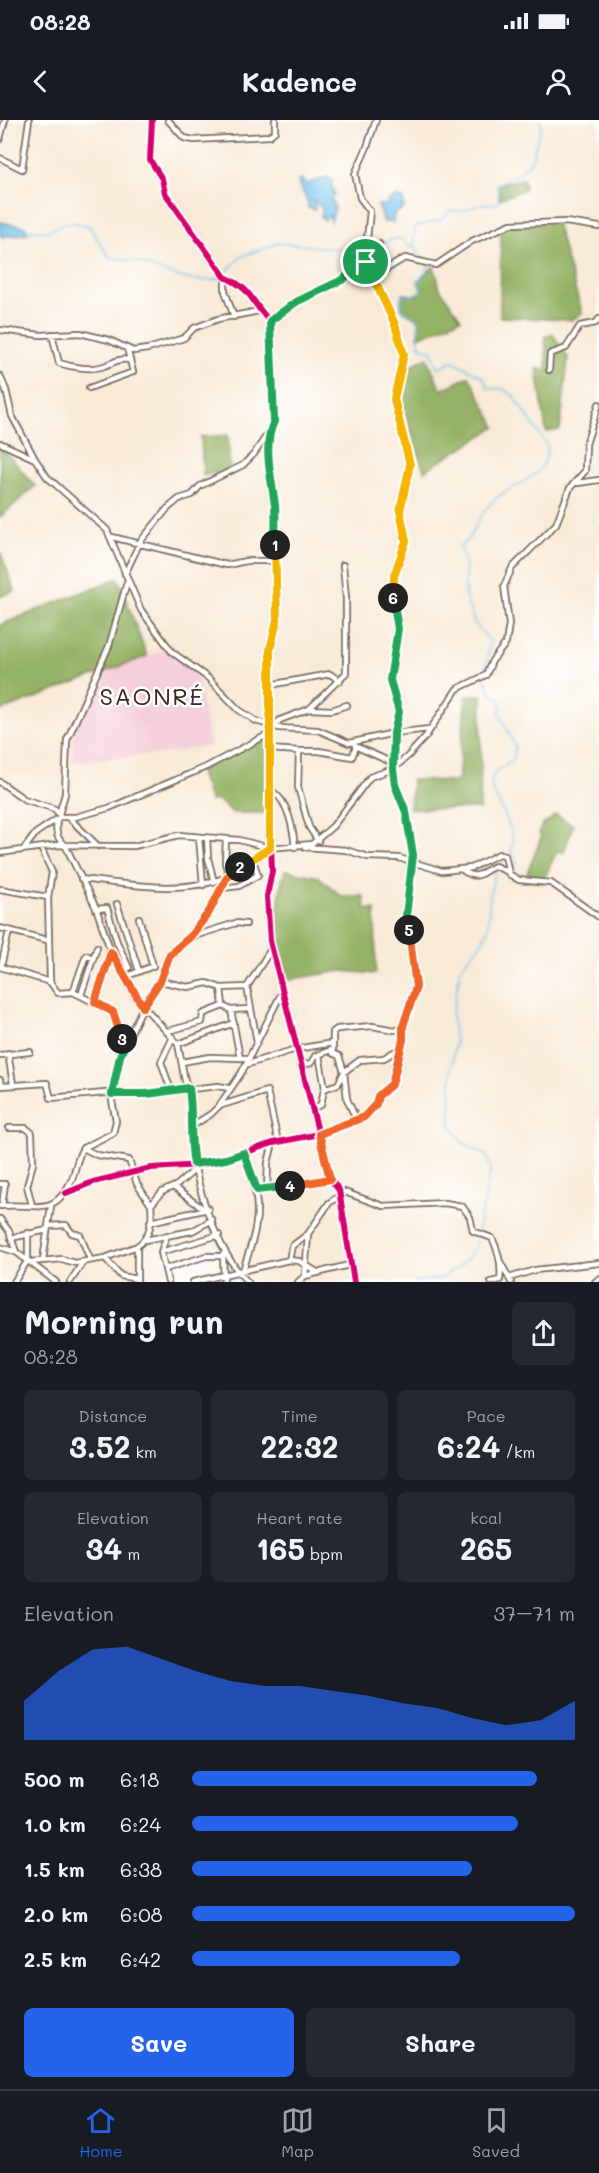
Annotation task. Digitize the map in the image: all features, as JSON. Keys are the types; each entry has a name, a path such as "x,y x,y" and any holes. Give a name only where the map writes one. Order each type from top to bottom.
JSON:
{"street":[{"path":"1,136 5,120"},
{"path":"0,158 22,169 29,120"},
{"path":"152,120 149,153 151,164 162,179 165,193 225,277 238,282 249,291 259,311 270,321 274,421 254,454 243,465 200,486 192,495 179,499 147,530 140,542 126,577 109,646 67,740 65,794 56,834 59,841 66,847 96,909 111,952 123,975 143,1007 178,1044 185,1081 189,1088 192,1126 190,1145 207,1209 223,1245 248,1282"},
{"path":"168,120 184,138 194,140 269,136 275,131 275,120"},
{"path":"270,321 296,302 344,279 357,266 366,262 380,246 370,244 367,239 370,211 360,198 355,174 368,147 376,120"},
{"path":"373,277 405,258 436,265 472,242 511,224 566,222 599,227"},
{"path":"43,1260 51,1206 66,1193 93,1182 132,1172 195,1167 276,1142 319,1134 357,1121 371,1111 378,1096 392,1084 403,1040 403,1026 416,987 410,933 406,921 412,861 406,812 395,785 393,769 394,733 399,712 390,680 398,629 393,585 406,541 400,511 410,465 394,399 404,354 402,342 366,262"},
{"path":"225,277 225,291 234,317"},
{"path":"0,330 52,334 80,333 109,340 133,351 184,338 194,328 259,311"},
{"path":"549,370 550,354 566,348 580,327 596,323 599,319"},
{"path":"52,334 59,363 64,365 88,370 105,366 115,360 129,360"},
{"path":"89,388 133,372 127,348"},
{"path":"0,376 12,416 35,459 47,477 96,518 111,536 141,610 172,652 208,678 239,710 256,721 284,729 318,730 393,763"},
{"path":"0,853 58,844 66,847 134,846 179,835 226,839 270,848 302,846 318,841 353,802 359,789 370,777 393,769 414,749 457,689 485,676 492,661 504,648 509,624 504,602 507,577 512,568 556,524 562,505 585,471 586,444 599,404"},
{"path":"270,430 269,469 276,510 277,620 270,650 272,725 269,736 268,790 272,871 267,896 271,949 330,1179 339,1193 349,1265 354,1282"},
{"path":"0,443 35,459"},
{"path":"575,483 599,480"},
{"path":"111,536 227,565 246,561 276,561"},
{"path":"272,725 309,709 346,673 347,643 343,565"},
{"path":"270,685 330,674 340,681"},
{"path":"309,709 332,710 347,705"},
{"path":"349,743 394,733 429,729"},
{"path":"24,849 36,833 59,817 109,808 206,767 247,744 269,736"},
{"path":"269,749 319,751 352,757 357,747"},
{"path":"299,751 298,787 303,811 318,841"},
{"path":"0,782 24,799 55,809 59,817"},
{"path":"268,790 279,795 292,827 295,847"},
{"path":"68,817 98,847"},
{"path":"199,837 204,885"},
{"path":"207,838 208,858 214,882"},
{"path":"66,1193 83,1148 106,1138 114,1131 112,1094 120,1056 143,1007 160,981 170,954 190,937 209,912 228,876 225,863 226,839"},
{"path":"302,846 337,848 368,857 412,861 442,871 480,865 499,854 507,857 508,872"},
{"path":"41,848 52,872 48,897 47,940 50,982 58,993 73,992 113,1012 121,1038 127,1040"},
{"path":"81,879 150,885 204,885 228,876 270,848"},
{"path":"222,888 238,886 258,875 252,860"},
{"path":"461,869 470,876 476,877 495,866 519,880 551,883 599,917"},
{"path":"0,889 48,897"},
{"path":"117,904 139,971"},
{"path":"96,909 107,908 117,942 129,968 123,975"},
{"path":"123,975 153,964 139,918"},
{"path":"190,937 236,923 246,924"},
{"path":"0,928 47,940"},
{"path":"9,931 0,967 50,982"},
{"path":"81,995 97,947"},
{"path":"257,1042 247,987 271,949"},
{"path":"95,1002 111,952"},
{"path":"73,992 86,955 93,958"},
{"path":"160,981 188,987 212,984 221,988 247,987"},
{"path":"221,988 223,1006"},
{"path":"192,1126 219,1106 248,1064 281,994"},
{"path":"168,1031 202,1022 203,1014 223,1006 231,1010 250,1009"},
{"path":"231,1010 240,1058"},
{"path":"178,1044 234,1023"},
{"path":"357,1121 347,1099 344,1072 339,1056 333,1054 333,1032 337,1029 372,1026 395,1030 403,1026"},
{"path":"171,1090 161,1062 173,1037"},
{"path":"248,1064 296,1049 333,1042"},
{"path":"300,1066 312,1062 319,1055 333,1049"},
{"path":"0,1055 30,1052"},
{"path":"325,1088 338,1083 344,1072 360,1060 384,1058 394,1052"},
{"path":"8,1053 13,1084"},
{"path":"311,1108 321,1105 325,1088 319,1055"},
{"path":"182,1062 212,1057 250,1058"},
{"path":"0,1080 1,1086 47,1083 51,1098 147,1094 218,1086 230,1088"},
{"path":"219,1106 267,1091 276,1142 268,1163 267,1189"},
{"path":"9,1128 26,1128 32,1133 33,1163 27,1186 32,1205"},
{"path":"83,1148 97,1155 129,1160 137,1184 151,1205"},
{"path":"238,1282 257,1219 257,1190 244,1153"},
{"path":"146,1240 151,1205 162,1192 174,1187 195,1167"},
{"path":"257,1190 330,1179"},
{"path":"0,1184 5,1184 1,1206 51,1206"},
{"path":"174,1187 207,1209"},
{"path":"290,1260 292,1246 308,1234 329,1203 339,1193"},
{"path":"339,1193 383,1206 445,1203 462,1206 470,1217 473,1231 492,1238 499,1261 510,1280 535,1270 599,1263"},
{"path":"150,1222 207,1209"},
{"path":"0,1219 16,1252"},
{"path":"30,1261 83,1262 105,1258 137,1246 146,1240 198,1229 212,1220"},
{"path":"11,1238 47,1228 66,1226 72,1233 80,1235 90,1259"},
{"path":"14,1282 30,1261 28,1233"},
{"path":"308,1234 307,1276 309,1282"},
{"path":"167,1235 162,1252 168,1282"},
{"path":"162,1252 219,1235"},
{"path":"223,1245 224,1279"},
{"path":"105,1258 123,1277 137,1281 137,1246"},
{"path":"0,1247 16,1252 56,1282"},
{"path":"165,1269 206,1256 223,1256"},
{"path":"192,1282 224,1279 290,1260 299,1262 317,1272"},
{"path":"491,1282 500,1280 499,1261"},
{"path":"70,1282 83,1262"},
{"path":"298,1282 317,1272 349,1265"},
{"path":"595,1282 599,1279"}],"shaded area":[{"path":"164,650 196,673 210,746 160,754 72,762 73,731 100,674"}],"green space":[{"path":"523,179 525,189 500,199 497,184"},
{"path":"556,223 582,313 572,320 500,317 501,230 507,226"},
{"path":"434,266 440,289 461,319 418,337 419,321 405,312 401,306 402,294 419,293 421,291 418,281"},
{"path":"552,333 568,358 560,430 546,432 537,368 547,371 545,337"},
{"path":"427,357 441,390 469,376 496,427 424,471 401,399 405,369"},
{"path":"228,435 230,471 203,475 201,437"},
{"path":"0,446 35,486 0,517"},
{"path":"0,551 15,591 0,597"},
{"path":"118,578 147,656 1,711 0,625"},
{"path":"482,695 480,809 410,809 412,780 458,781 466,696"},
{"path":"269,736 270,813 233,813 218,800 210,801 199,770"},
{"path":"556,815 573,825 564,852 557,851 542,883 525,879 541,838 539,832 542,826"},
{"path":"285,870 319,877 341,896 364,896 365,909 375,909 376,974 342,971 285,980 279,939 278,911"}],"water":[{"path":"328,177 333,180 331,183 335,196 331,199 335,208 331,221 329,215 325,220 321,218 322,209 317,202 312,200 315,210 308,208 299,180 302,179 307,184"},
{"path":"397,196 404,200 404,208 394,214 393,222 384,222 378,205 389,205 388,201"},
{"path":"0,222 26,227 27,233 1,237"}],"waterway":[{"path":"26,230 48,231 66,223 79,223 89,226 109,257 137,262 173,275 201,280 220,279 240,257 278,243 361,251 397,238 402,239 409,247 413,245 415,227 441,220 450,211 461,211 499,202 497,184 519,173 531,161 541,127 540,120"},
{"path":"413,244 420,255 429,261 426,272 418,281 421,291 410,297 402,294 401,307 419,321 418,337 421,347 432,350 438,368 452,361 455,362 483,377 488,388 503,389 514,396 547,445 547,456 543,465 528,479 492,502 469,538 460,547 465,563 465,596 475,624 490,641 485,674"},
{"path":"485,679 491,692 501,701 500,714 515,746 514,758 495,772 492,779 492,788 510,827 511,851 517,863 513,869 509,867"},
{"path":"478,1230 491,1169 486,1155 462,1142 451,1125 451,1068 455,1044 452,1014 461,967 482,942 488,929 490,894 496,868"},
{"path":"415,1282 440,1278 455,1269 471,1254 478,1235"}],"cycle path":[{"path":"152,120 150,160 162,179 165,193 225,277 247,292 270,321 274,421 270,431 269,469 276,510 277,620 270,649 269,790 272,871 267,896 270,941 330,1179 339,1190 354,1282"},
{"path":"66,1193 93,1182 151,1168 201,1165 226,1159 273,1143 319,1134 353,1123 371,1111 378,1096 387,1091 395,1076 403,1026 416,987 410,933 406,921 413,855 406,812 395,785 394,733 399,713 390,680 398,629 393,585 406,541 400,511 410,465 394,399 404,354 402,342 366,262"}],"district":[{"name":"SAONRÉ","path":"152,695"}],"route":[{"path":"366,262 394,322 404,354 396,381 394,399 410,465 400,511 406,541 393,585 393,603 398,629 390,680 399,712 394,733 395,785 406,812 413,855 406,926 412,945 413,976 416,987 403,1026 403,1040 398,1052 396,1076 392,1084 387,1091 378,1096 376,1104 364,1117 319,1134 330,1179 257,1190 244,1153 201,1165 194,1164 190,1145 192,1126 189,1088 159,1090 137,1095 112,1094 120,1056 127,1040 121,1038 113,1012 95,1002 111,952 135,997 143,1007 160,981 171,952 190,937 209,912 227,877 270,848 268,790 270,650 277,620 274,516 276,510 269,469 270,430 274,421 273,350 270,321 285,308 344,279 357,266 366,262"}]}
